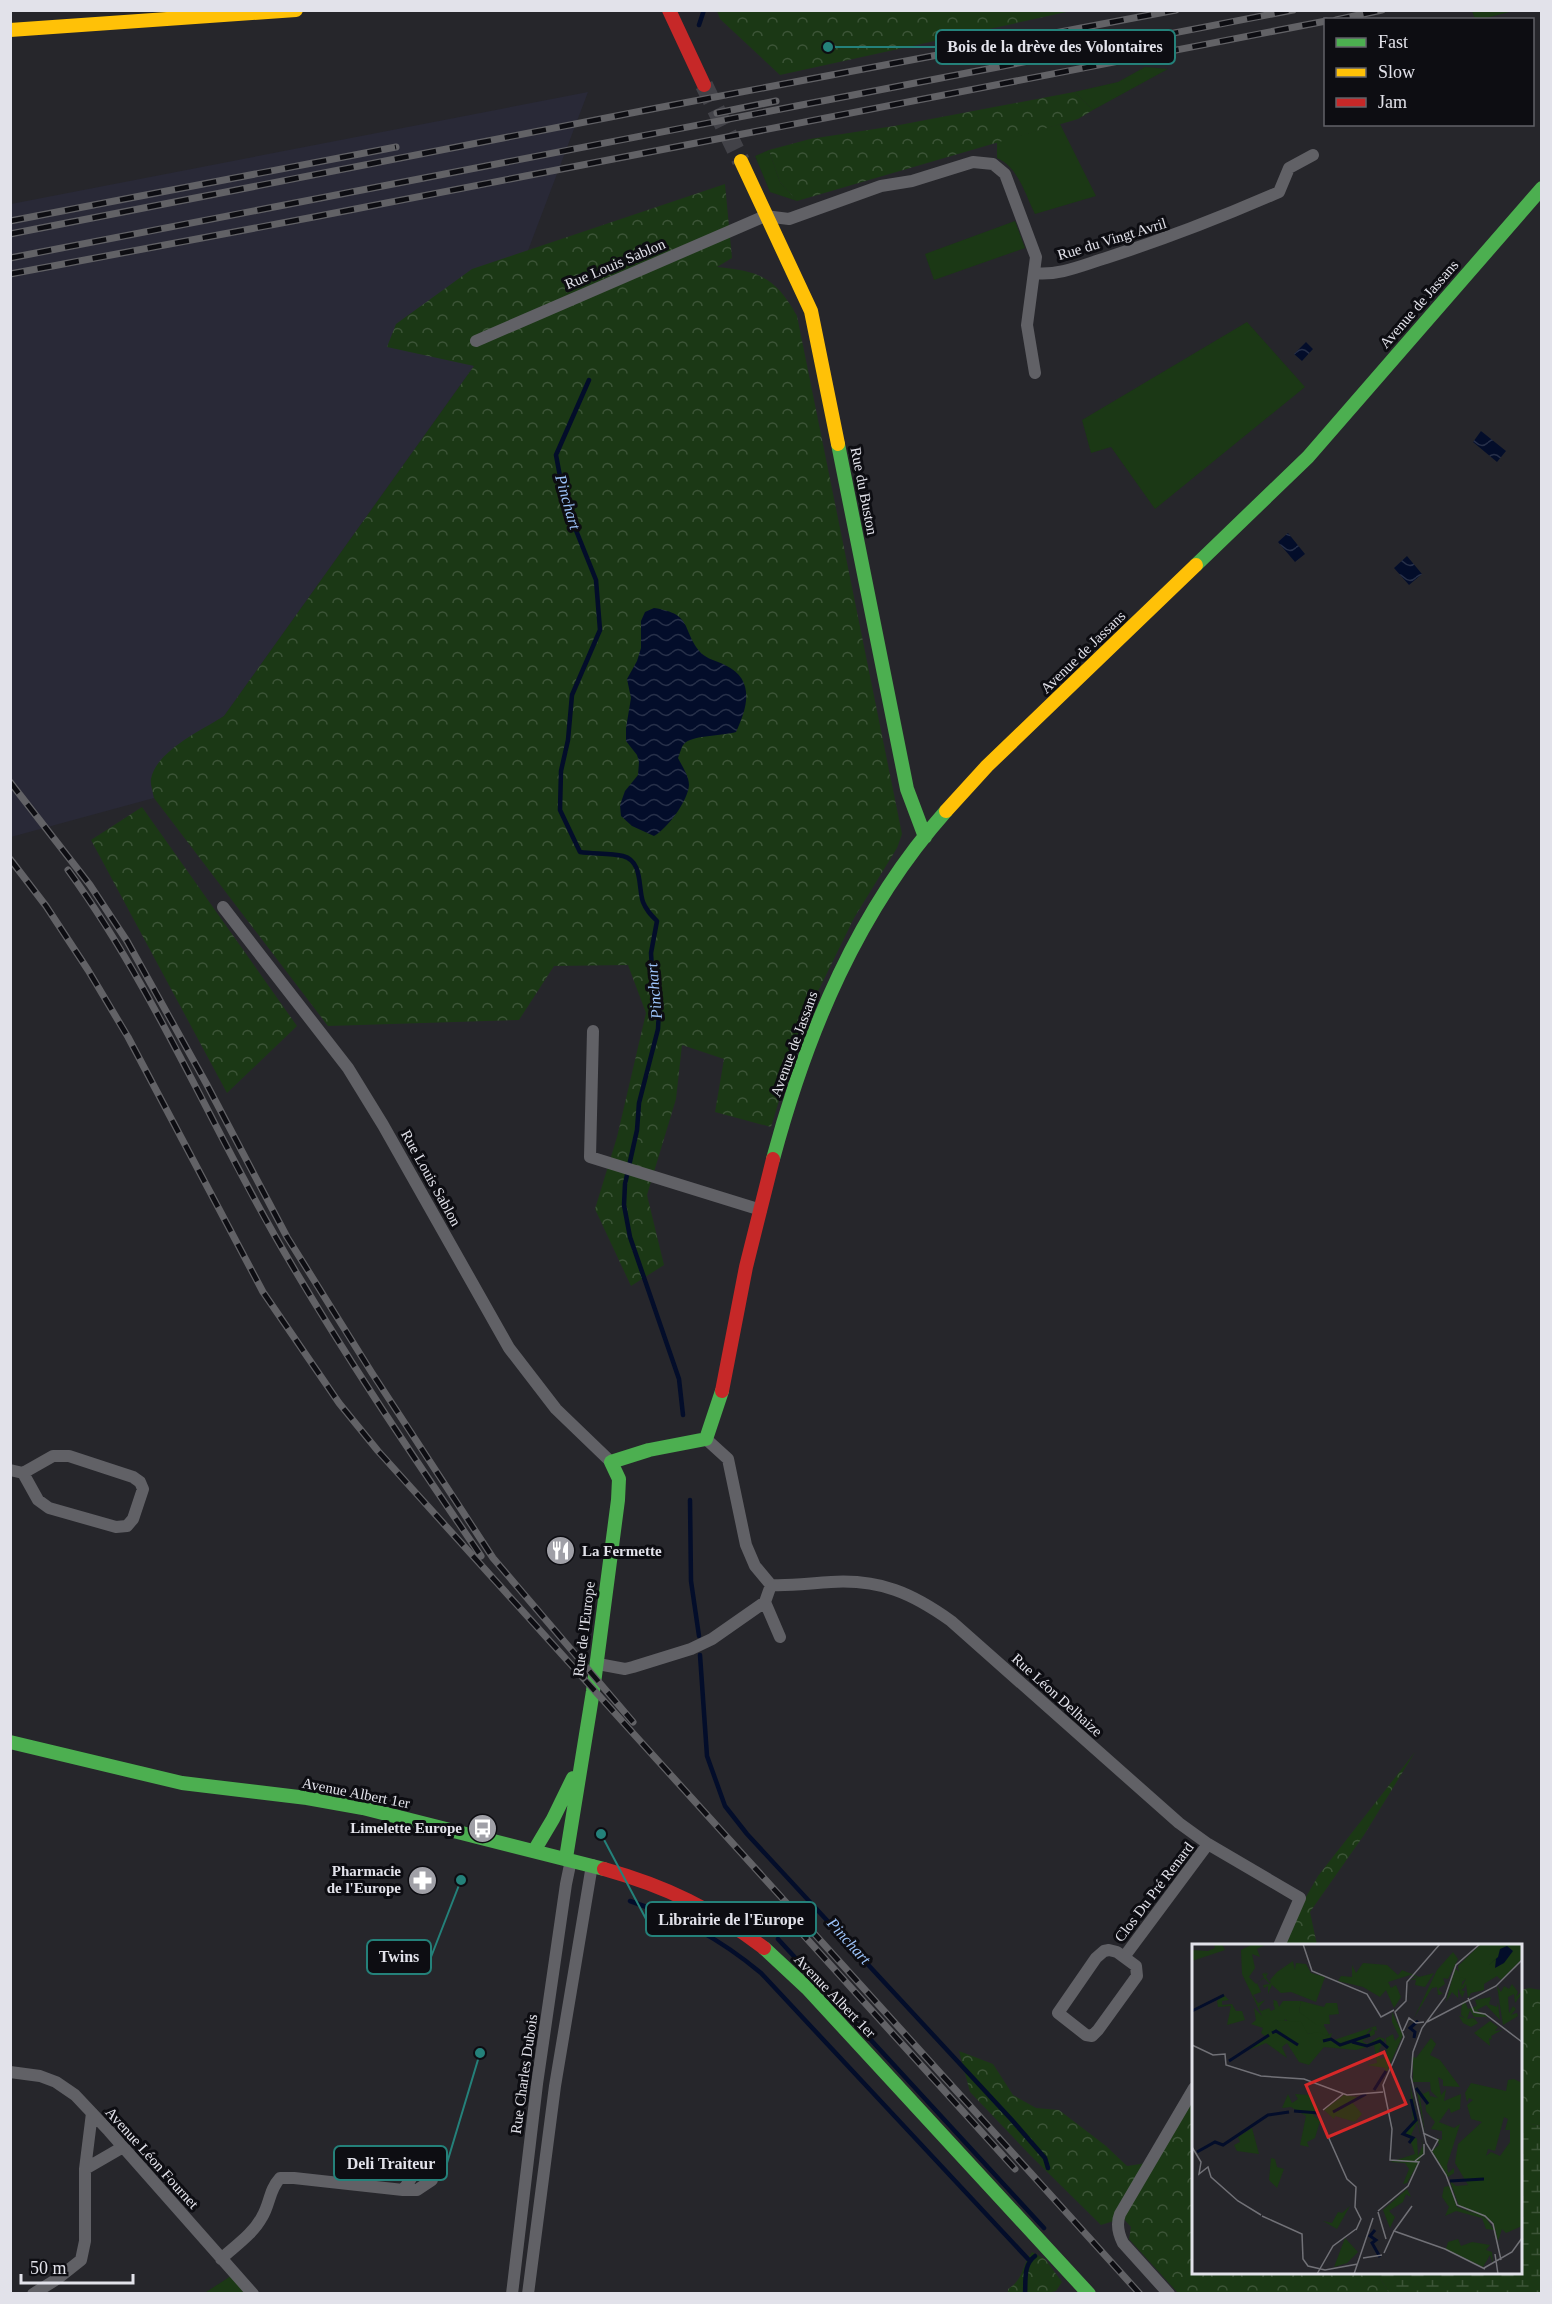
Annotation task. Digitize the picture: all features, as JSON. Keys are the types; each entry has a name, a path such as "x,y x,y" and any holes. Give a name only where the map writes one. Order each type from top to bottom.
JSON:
{"street":[{"path":"10,30 296,10"},
{"path":"656,10 663,10"},
{"path":"669,10 704,85"},
{"name":"Rue du Vingt Avril","path":"765,216 789,219 881,186 912,181 973,162 987,162 1000,169 1009,180 1036,257 1034,273 1060,272 1165,239 1279,192 1289,168 1313,155"},
{"name":"Rue du Buston","path":"741,161 811,311 907,789 924,837"},
{"name":"Avenue de Jassans","path":"706,1439 721,1402 740,1292 792,1094 808,1046 831,992 879,901 924,837 987,766 1308,457 1542,188"},
{"name":"Rue Louis Sablon","path":"476,341 765,216"},
{"path":"1034,273 1027,325 1035,373"},
{"name":"Rue Louis Sablon","path":"223,907 348,1068 390,1136 508,1348 556,1409 611,1462"},
{"path":"593,1031 590,1156 761,1210"},
{"path":"598,1664 633,1667 691,1649 712,1639 765,1602 771,1585 755,1566 746,1545 728,1459 706,1439 649,1450 611,1462"},
{"path":"53,1456 69,1456 133,1477 140,1482 143,1489 133,1519 127,1526 116,1527 49,1508 38,1500 17,1472 53,1456"},
{"name":"Rue de l'Europe","path":"568,1859 581,1792 580,1766 598,1664 598,1645 619,1486 617,1472 611,1462"},
{"name":"Rue Léon Delhaize","path":"771,1585 868,1582 892,1588 927,1604 951,1621 1155,1803 1208,1844 1300,1898 1280,1944"},
{"path":"765,1602 780,1637"},
{"name":"Avenue Albert 1er","path":"10,1742 182,1783 307,1798 363,1808 592,1865 644,1880 686,1899 730,1922 771,1953 807,1988 1089,2294"},
{"name":"Rue de l'Europe","path":"534,1851 580,1766"},
{"name":"Clos Du Pré Renard","path":"1124,1957 1208,1844"},
{"name":"Rue Charles Dubois","path":"512,2294 537,2084 568,1859"},
{"path":"528,2294 555,2086 592,1865"},
{"name":"Clos Du Pré Renard","path":"1104,1950 1124,1957 1136,1966 1137,1976 1092,2036 1086,2035 1062,2018 1058,2013 1061,2006 1104,1950"},
{"path":"554,1966 574,1970"},
{"name":"Avenue Léon Fournet","path":"10,2072 40,2076 56,2082 75,2095 253,2294"},
{"path":"537,2084 555,2086"},
{"path":"1169,2294 1124,2242 1118,2228 1120,2214 1192,2091"},
{"path":"33,2294 81,2260 85,2241 85,2169 93,2113"},
{"path":"85,2169 123,2148"},
{"path":"222,2259 257,2226 264,2215 273,2186 280,2178 403,2190"}],"shaded area":[{"path":"588,92 490,351 481,356 224,716 171,751 151,780 154,798 11,837 11,204"}],"green space":[{"path":"717,10 1071,11 780,75 720,19"},
{"path":"1472,10 1513,11 1486,18 1475,18"},
{"path":"1145,67 1168,69 1093,110 1074,92 1118,82"},
{"path":"1074,92 1093,110 1078,119 797,201 780,182 769,150 810,139 894,126"},
{"path":"1060,124 1096,196 1035,214 1016,174 997,158 997,142"},
{"path":"769,150 780,182 797,201 770,192 755,156"},
{"path":"725,184 732,258 717,267 745,271 765,279 782,293 797,316 902,834 897,848 854,918 803,1022 771,1127 715,1112 724,1059 682,1045 676,1099 647,1195 664,1265 631,1286 595,1209 617,1137 646,1013 628,965 554,966 519,1020 328,1026 154,798 151,781 161,759 170,750 224,716 474,366 387,347 396,324 472,269"},
{"path":"1015,221 1025,248 934,280 925,254"},
{"path":"1247,322 1305,387 1155,509 1111,447 1091,453 1082,420"},
{"path":"142,807 297,1026 227,1093 91,840"},
{"path":"1415,1752 1364,1835 1310,1912 1317,1944 1279,1944 1318,1876"},
{"path":"1529,1988 1541,1990 1541,2126 1522,2122 1522,1990"},
{"path":"959,2051 993,2064 1013,2095 1036,2108 1059,2110 1106,2146 1127,2166 1153,2162 1192,2094 1192,2274 1378,2274 1389,2293 1178,2293 1129,2239 1131,2227 1123,2218 1101,2225 970,2092"},
{"path":"1522,2122 1541,2126 1541,2293 1389,2293 1378,2274 1522,2274"},
{"path":"1032,2252 1045,2259 1062,2282 1056,2291 1047,2293 1008,2293 1008,2289 1017,2281"},
{"path":"231,2276 245,2294 203,2294"}],"water":[{"path":"1306,342 1313,349 1302,361 1294,354"},
{"path":"1481,431 1506,451 1497,462 1473,442"},
{"path":"1288,533 1305,554 1295,562 1278,542"},
{"path":"1407,556 1422,574 1409,585 1394,568"},
{"path":"654,608 675,614 685,624 701,653 735,671 745,686 746,704 736,732 700,737 683,745 678,758 688,778 688,791 676,814 654,836 632,826 621,816 620,805 625,791 638,775 639,762 637,755 626,741 631,698 627,679 641,648 641,621 645,612"}],"waterway":[{"name":"Pinchart","path":"699,25 704,10"},
{"name":"Pinchart","path":"589,380 556,455 565,503 596,580 600,630 572,695 568,740 561,771 560,810 580,852 623,856 634,863 639,876 643,902 657,921 651,953 653,987 659,1010 658,1029 639,1103 637,1130 625,1184 624,1205 630,1237 679,1379 683,1415"},
{"name":"Pinchart","path":"690,1500 691,1581 699,1636"},
{"name":"Pinchart","path":"700,1655 707,1756 725,1806 747,1834 1011,2119 1045,2158 1048,2168"},
{"path":"630,1901 699,1931 761,1973 1029,2260"},
{"path":"778,1939 1044,2228"},
{"name":"Pinchart","path":"1025,2294 1027,2268 1035,2256"}],"tunnel":[{"path":"704,85 741,161"}],"railway":[{"path":"10,234 1176,10"},
{"path":"10,258 1293,10"},
{"path":"1345,18 1382,10"},
{"path":"10,274 1324,21"},
{"path":"717,113 776,101"},
{"path":"10,221 396,147"},
{"path":"10,782 90,885 127,941 206,1083 287,1237 372,1373 493,1558 633,1722"},
{"path":"10,859 46,906 88,970 128,1037 263,1292 339,1403 378,1451 1140,2294"},
{"path":"68,870 126,958 299,1277 375,1398 481,1556"},
{"path":"798,1929 1015,2169"}],"traffic: fast":[{"path":"1196,565 1308,457 1542,188"},
{"path":"838,444 907,789 925,837"},
{"path":"773,1159 802,1065 839,974 887,889 946,811"},
{"path":"566,1858 593,1691 618,1500 619,1479 611,1462 649,1450 706,1439 722,1391"},
{"path":"10,1742 182,1783 307,1798 363,1808 604,1869"},
{"path":"534,1851 573,1778"},
{"path":"764,1948 807,1988 1089,2294"}],"traffic: slow":[{"path":"10,30 296,10"},
{"path":"741,161 811,311 838,444"},
{"path":"946,811 987,766 1196,565"}],"traffic: jam":[{"path":"669,10 704,85"},
{"path":"722,1391 746,1267 773,1159"},
{"path":"604,1869 648,1883 688,1900 764,1948"}],"place":[{"name":"Bois de la drève des Volontaires","path":"828,47"},
{"name":"La Fermette","path":"561,1551"},
{"name":"Limelette Europe","path":"483,1828"},
{"name":"Librairie de l'Europe","path":"601,1834"},
{"name":"Pharmacie de l'Europe","path":"422,1880"},
{"name":"Twins","path":"461,1880"},
{"name":"Deli Traiteur","path":"480,2053"}]}
